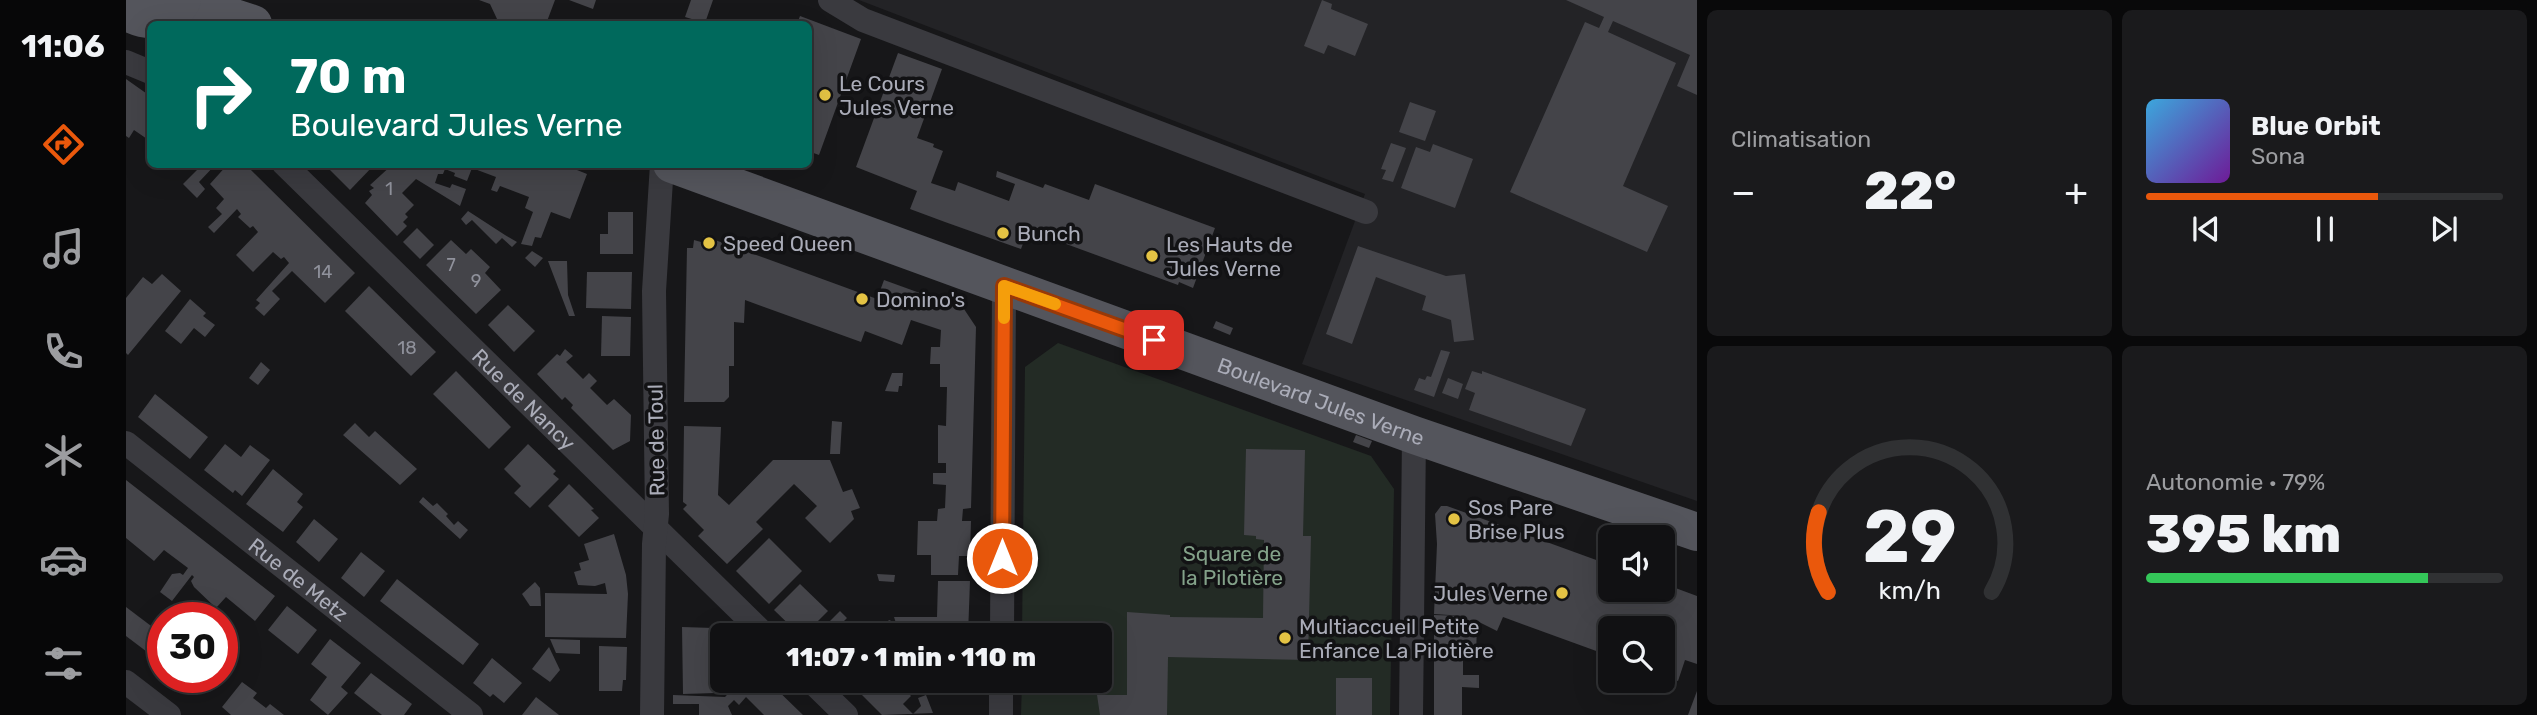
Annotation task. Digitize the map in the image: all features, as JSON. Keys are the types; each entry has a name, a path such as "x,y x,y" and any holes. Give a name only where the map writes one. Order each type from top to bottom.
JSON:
{"main road":[{"path":"127,15 151,20 167,16 177,10 182,0 239,21"},
{"name":"Boulevard Jules Verne","path":"683,168 1414,435 1697,532"}],"street":[{"path":"830,0 863,20 1366,212"},
{"path":"126,62 147,71"},
{"name":"Rue de Nancy","path":"288,168 753,623"},
{"name":"Rue de Toul","path":"652,715 654,544 657,529 654,291 662,168"},
{"path":"1002,623 1004,286"},
{"path":"1411,715 1414,435"},
{"name":"Rue de Metz","path":"126,443 471,715"},
{"path":"126,682 169,715"},
{"path":"823,693 846,715"},
{"path":"1001,693 1001,715"}],"shaded area":[{"path":"859,0 1697,0 1697,501 1302,364 1365,194"}],"green space":[{"name":"Square de la Pilotière","path":"1058,343 1371,456 1394,489 1390,715 1021,715 1022,693 1112,693 1112,623 1022,623 1025,367"}],"building":[{"path":"479,0 555,0 547,21 503,21 497,19 490,4"},
{"path":"569,0 596,0 593,9"},
{"path":"691,0 713,0 706,21 685,17"},
{"path":"1322,0 1332,4 1331,9 1368,24 1355,56 1328,45 1324,54 1304,46"},
{"path":"1566,0 1697,0 1697,95 1677,86 1690,55 1613,21 1608,32 1676,63 1623,186 1668,206 1647,252 1510,192 1585,22 1599,28 1604,17"},
{"name":"Le Cours Jules Verne","path":"800,16 861,39 819,155 812,152 812,21 798,21"},
{"path":"898,53 942,69 917,138 934,144 933,147 943,151 931,183 955,191 958,182 1009,201 1015,184 996,177 997,171 1043,188 1045,184 1089,200 1095,184 1215,228 1193,288 1179,282 1178,285 1028,230 1021,249 945,222 910,209 917,191 856,167"},
{"path":"126,79 147,94 147,139 134,130 129,138 126,136"},
{"path":"1410,102 1436,111 1425,141 1399,132"},
{"path":"1391,143 1406,148 1393,182 1382,179 1386,170 1381,169"},
{"path":"1433,144 1473,159 1455,208 1401,188 1416,147 1430,152"},
{"path":"199,168 212,168 199,182 205,189 197,198 183,184"},
{"path":"224,168 249,168 355,273 325,303 292,271 272,291 280,299 264,316 255,308 260,303 256,300 289,263 284,257 281,259 273,252 253,272 236,255 258,232 238,217 241,214 237,209 214,233 208,227 222,214 216,208 224,199 210,184"},
{"path":"328,168 371,168 350,190"},
{"path":"389,168 472,168 467,181 445,169 443,174 438,174 435,183 450,188 452,184 466,189 460,206 416,179 402,193 414,205 405,214 408,217 403,222 407,226 397,236 365,203 372,195 369,191 374,188 370,185"},
{"path":"472,168 572,168 587,174 570,219 551,212 541,238 535,237 532,246 521,244 533,212 525,208 529,197 500,186 497,192 491,190 496,177"},
{"path":"468,211 517,242 512,247 502,238 496,244 472,220 466,225 461,219"},
{"path":"608,212 633,212 633,254 600,254 600,234 608,234"},
{"path":"417,228 434,245 420,259 403,242"},
{"path":"704,236 877,299 884,280 964,309 976,327 971,508 963,509 962,521 971,521 970,556 959,556 958,575 931,575 931,555 917,555 918,521 937,521 938,509 945,508 946,485 933,484 933,473 946,473 946,463 938,463 938,425 946,426 947,387 940,387 940,364 930,364 931,347 940,347 941,330 911,320 902,345 865,331 861,342 745,300 744,323 734,322 734,366 729,366 729,397 724,402 684,402 687,248 693,248 694,240 701,242"},
{"path":"451,240 466,254 471,249 490,267 485,273 501,290 476,314 426,265"},
{"path":"1358,246 1446,276 1465,274 1474,340 1454,342 1451,320 1422,310 1426,296 1376,277 1352,344 1326,334"},
{"path":"532,251 543,258 535,267 525,258"},
{"path":"548,261 567,261 568,295 575,316 569,316"},
{"path":"587,272 632,272 631,309 586,308"},
{"path":"162,274 181,291 128,355 126,298 143,277 152,284"},
{"path":"369,286 436,352 411,376 345,311"},
{"path":"190,299 206,313 203,316 215,325 205,337 194,328 181,344 165,331"},
{"path":"508,305 535,331 514,352 488,325"},
{"path":"602,316 631,317 630,356 601,356"},
{"path":"1216,321 1233,328 1230,335 1213,328"},
{"path":"565,349 573,356 566,362 583,379 589,373 597,381 590,388 607,405 614,399 631,415 630,441 613,450 571,408 573,405 565,397 562,400 537,374"},
{"path":"1441,350 1450,352 1434,397 1414,390 1419,378 1425,380 1427,376 1431,377"},
{"path":"261,362 270,370 258,385 249,378"},
{"path":"456,371 511,427 489,449 433,394"},
{"path":"1472,371 1482,374 1482,371 1586,409 1571,446 1469,410 1475,393 1465,389"},
{"path":"892,373 903,373 902,386 899,386 898,392 885,391"},
{"path":"1448,378 1463,384 1458,399 1442,393"},
{"path":"155,394 208,437 190,459 138,417"},
{"path":"832,421 842,422 840,454 830,454"},
{"path":"355,423 369,437 375,431 417,469 400,485 343,435"},
{"path":"684,426 721,427 718,495 729,505 773,460 830,460 843,492 852,489 860,508 851,511 854,519 830,543 805,518 817,506 794,484 756,522 763,529 727,564 698,536 704,530 683,509 687,505 683,502"},
{"path":"1356,435 1372,441 1369,448 1353,442"},
{"path":"225,444 241,457 250,445 270,460 242,496 235,490 233,493 204,470"},
{"path":"528,444 556,471 553,474 559,479 530,508 514,493 521,486 504,469"},
{"path":"1246,449 1305,450 1303,536 1311,536 1308,660 1168,657 1167,715 1100,715 1097,695 1127,695 1127,612 1170,617 1263,618 1264,540 1244,535"},
{"path":"273,469 303,494 297,502 303,507 283,532 246,504"},
{"path":"126,480 275,596 255,621 238,607 238,602 232,602 226,597 221,602 210,602 194,587 192,575 172,601 160,592 172,574 183,575 188,568 164,550 154,561 126,538"},
{"path":"569,484 594,509 591,510 599,518 579,537 548,506"},
{"path":"423,497 433,506 437,503 454,525 458,521 468,530 460,539 419,502"},
{"name":"Jules Verne","path":"1441,506 1447,506 1598,561 1598,602 1675,602 1675,588 1697,596 1697,664 1685,660 1678,681 1675,680 1675,616 1598,616 1598,652 1503,617 1497,631 1477,621 1476,659 1463,658 1463,675 1479,675 1479,688 1462,687 1462,715 1434,715 1434,615 1464,616 1434,614 1437,544 1435,514"},
{"path":"314,519 338,539 319,562 296,542"},
{"path":"614,534 626,575 626,638 545,637 545,593 607,594 605,583 595,586 578,585 574,572 581,570 579,563 589,560 584,544"},
{"path":"769,538 802,571 769,604 736,571"},
{"path":"361,552 385,571 364,597 341,578"},
{"path":"877,574 895,575 894,582 879,581"},
{"path":"397,579 479,644 463,665 380,601"},
{"path":"938,581 970,581 968,623 896,623 894,617 937,617"},
{"path":"535,582 540,588 541,606 530,606 522,594"},
{"path":"800,584 828,611 816,623 788,623 774,610"},
{"path":"287,606 317,630 298,654 268,630"},
{"path":"126,607 147,623 147,652 126,636"},
{"path":"840,611 847,618 842,623 828,623"},
{"path":"682,627 710,628 710,693 716,693 683,694"},
{"path":"330,639 361,663 341,687 348,693 328,715 310,700 327,677 311,664"},
{"path":"550,639 580,640 580,654 556,653"},
{"path":"599,646 627,647 626,680 623,680 622,691 599,691"},
{"path":"549,647 560,670 550,682 532,669"},
{"path":"492,658 522,683 504,703 493,694 490,697 473,683"},
{"path":"371,673 412,704 404,715 382,715 354,693"},
{"path":"1336,678 1372,678 1372,715 1336,715"},
{"path":"242,682 257,693 253,698 266,708 270,704 284,715 231,715 222,707 233,693 238,693"},
{"path":"1697,691 1697,715 1688,715"},
{"path":"729,693 780,693 803,715 764,715 746,697 739,705 734,700 728,706 732,715 699,715 699,704 673,704 673,695 725,697"},
{"path":"860,693 908,693 911,696 903,704 913,714 882,715"},
{"path":"926,695 933,713 913,714 921,706 918,698"},
{"path":"536,697 559,715 522,715"}],"slow traffic":[{"path":"1004,318 1004,286 1055,304"}],"place":[{"name":"Le Cours Jules Verne","path":"825,95"},
{"name":"Bunch","path":"1003,233"},
{"name":"Speed Queen","path":"709,243"},
{"name":"Les Hauts de Jules Verne","path":"1152,256"},
{"name":"Domino's","path":"862,299"},
{"name":"Sos Pare Brise Plus","path":"1454,519"},
{"name":"Jules Verne","path":"1562,593"},
{"name":"Multiaccueil Petite Enfance La Pilotière","path":"1285,638"}],"route":[{"path":"1002,558 1004,286 1154,340"}]}
